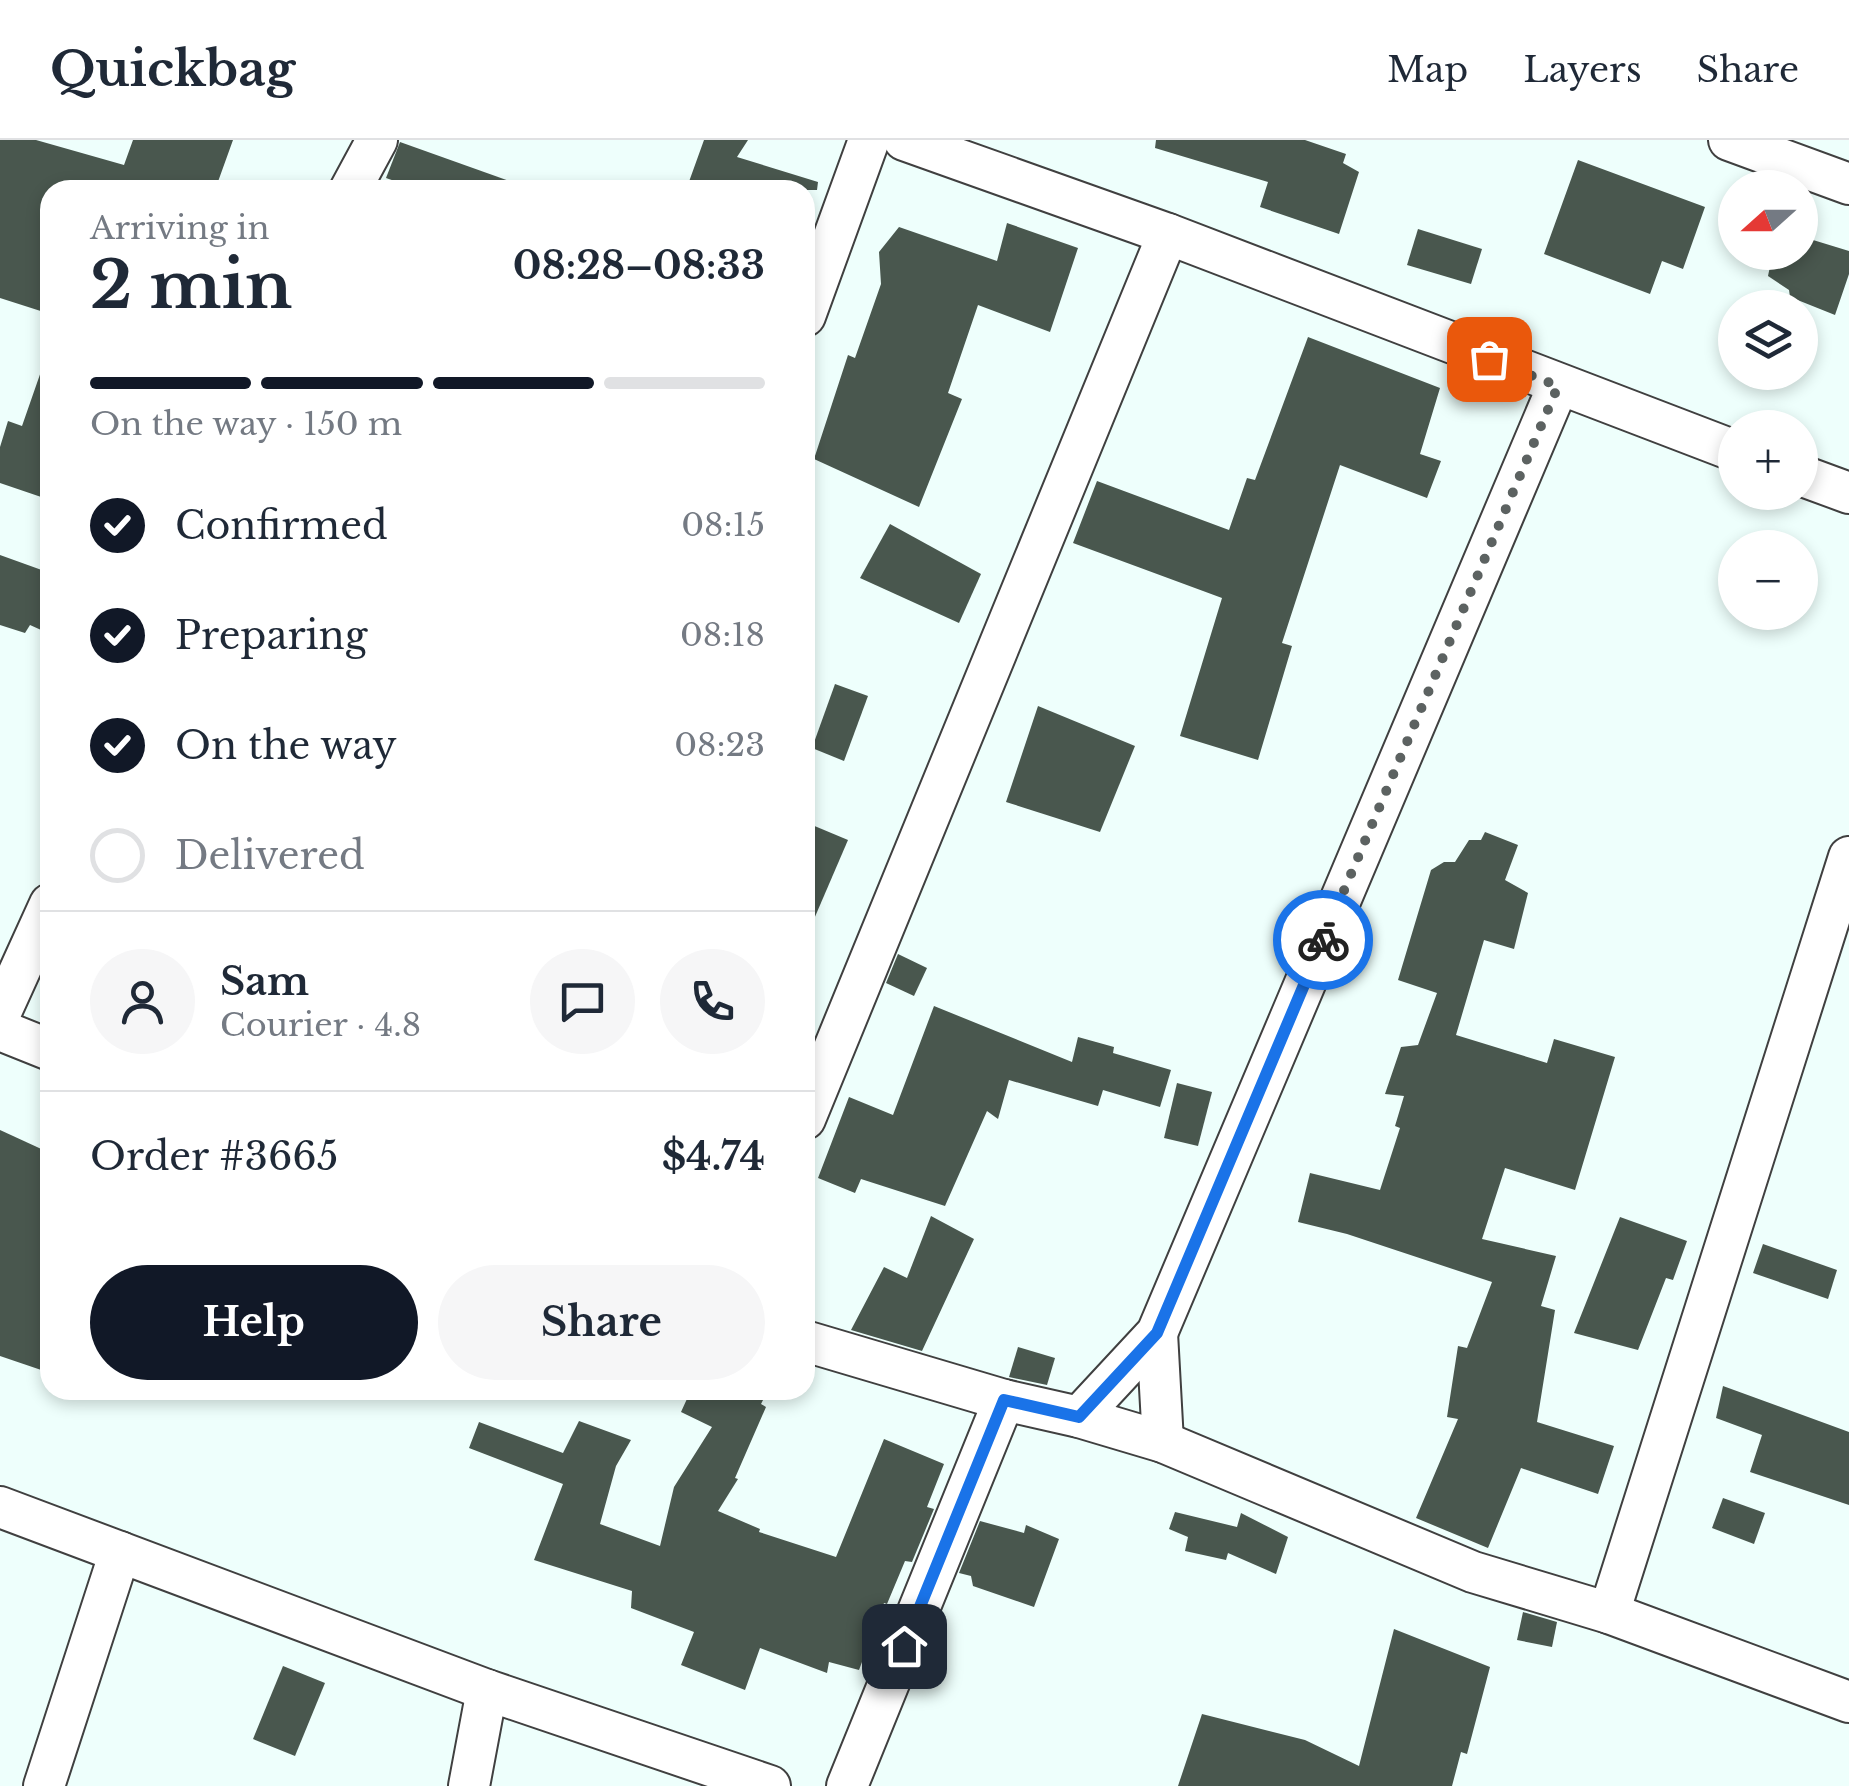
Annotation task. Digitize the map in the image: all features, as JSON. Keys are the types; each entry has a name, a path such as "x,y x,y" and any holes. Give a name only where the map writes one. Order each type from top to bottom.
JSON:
{"street":[{"path":"355,180 377,140"},
{"path":"815,288 869,140"},
{"path":"904,140 1168,234 1718,445"},
{"path":"1729,140 1849,184"},
{"path":"815,1096 1168,234"},
{"path":"1079,1417 1157,1333 1558,386"},
{"path":"1818,482 1849,493"},
{"path":"1609,1612 1849,857"},
{"path":"0,1014 40,926"},
{"path":"0,1030 40,1046"},
{"path":"1157,1333 1162,1442"},
{"path":"815,1345 1162,1442 1473,1572 1609,1612 1849,1702"},
{"path":"847,1786 1004,1400"},
{"path":"0,1507 487,1690 770,1786"},
{"path":"44,1786 120,1552"},
{"path":"469,1786 487,1690"}],"building":[{"path":"0,140 36,140 124,165 133,140 233,140 219,180 40,180 40,311 0,298"},
{"path":"704,140 748,140 737,157 812,180 690,180"},
{"path":"1156,140 1305,140 1346,154 1343,163 1359,172 1339,234 1260,207 1268,182 1155,148"},
{"path":"400,142 506,180 392,180 386,178"},
{"path":"1578,160 1705,207 1683,269 1662,261 1650,294 1544,254"},
{"path":"1007,223 1078,248 1050,332 978,305 948,393 962,399 919,507 815,459 848,355 855,358 881,284 879,252 899,227 997,261"},
{"path":"1418,229 1482,249 1471,284 1407,265"},
{"path":"1818,242 1849,251 1849,274 1835,315 1818,308 1818,290 1789,290 1768,276 1769,270 1818,270"},
{"path":"1308,337 1440,388 1420,454 1441,461 1427,498 1340,465 1282,643 1292,646 1258,760 1180,736 1222,598 1073,543 1097,481 1229,530 1247,478 1255,480"},
{"path":"40,374 40,497 0,483 0,447 8,421 22,426"},
{"path":"890,524 981,574 959,623 860,578"},
{"path":"0,555 40,569 40,630 30,625 25,633 0,625"},
{"path":"835,684 868,696 844,761 815,749"},
{"path":"1038,706 1135,746 1100,832 1006,802"},
{"path":"815,826 848,840 815,917"},
{"path":"1485,832 1518,845 1505,880 1528,893 1514,949 1484,940 1456,1035 1547,1063 1554,1039 1615,1057 1575,1190 1505,1168 1482,1239 1556,1256 1541,1306 1555,1310 1537,1422 1614,1446 1598,1494 1521,1468 1488,1548 1416,1518 1458,1419 1447,1417 1458,1346 1467,1348 1492,1282 1347,1234 1298,1222 1310,1173 1380,1190 1400,1128 1395,1126 1404,1096 1385,1094 1401,1047 1418,1045 1437,993 1398,980 1431,870 1444,862 1455,862 1469,840 1481,840"},
{"path":"898,954 927,968 914,996 886,983"},
{"path":"934,1006 1072,1062 1078,1037 1114,1047 1113,1053 1171,1070 1160,1107 1103,1090 1098,1106 1009,1080 998,1119 987,1111 945,1206 861,1179 855,1193 818,1178 849,1097 893,1115"},
{"path":"1177,1083 1212,1092 1198,1146 1164,1138"},
{"path":"0,1130 40,1148 40,1370 0,1356"},
{"path":"931,1216 974,1239 922,1351 851,1330 884,1267 907,1278"},
{"path":"1620,1217 1687,1241 1673,1280 1666,1278 1638,1350 1574,1333"},
{"path":"1763,1244 1837,1270 1828,1299 1753,1273"},
{"path":"1018,1347 1055,1358 1047,1385 1009,1377"},
{"path":"1723,1386 1849,1432 1849,1505 1750,1472 1762,1435 1716,1418"},
{"path":"686,1400 763,1400 761,1404 766,1407 735,1478 738,1479 718,1511 760,1529 759,1532 836,1557 884,1439 944,1464 927,1507 934,1509 912,1562 905,1561 887,1604 884,1603 859,1670 829,1662 827,1673 760,1648 745,1690 681,1665 694,1632 631,1608 632,1591 534,1560 563,1484 469,1448 479,1422 563,1453 579,1421 631,1440 616,1466 600,1524 660,1546 674,1487 712,1427 681,1412"},
{"path":"1723,1498 1765,1513 1754,1544 1712,1528"},
{"path":"1175,1512 1237,1527 1241,1513 1288,1537 1276,1574 1228,1553 1226,1560 1185,1551 1188,1537 1169,1529"},
{"path":"980,1521 1024,1533 1026,1525 1059,1539 1034,1607 973,1586 971,1576 959,1573"},
{"path":"1523,1612 1557,1622 1552,1647 1517,1640"},
{"path":"1394,1629 1490,1667 1467,1754 1461,1752 1452,1786 1178,1786 1202,1714 1305,1740 1359,1766"},
{"path":"283,1666 325,1683 295,1756 253,1739"}],"way so far":[{"path":"1323,940 1558,386 1489,359"}],"route":[{"path":"904,1646 1004,1400 1079,1417 1157,1333 1323,940"}]}
